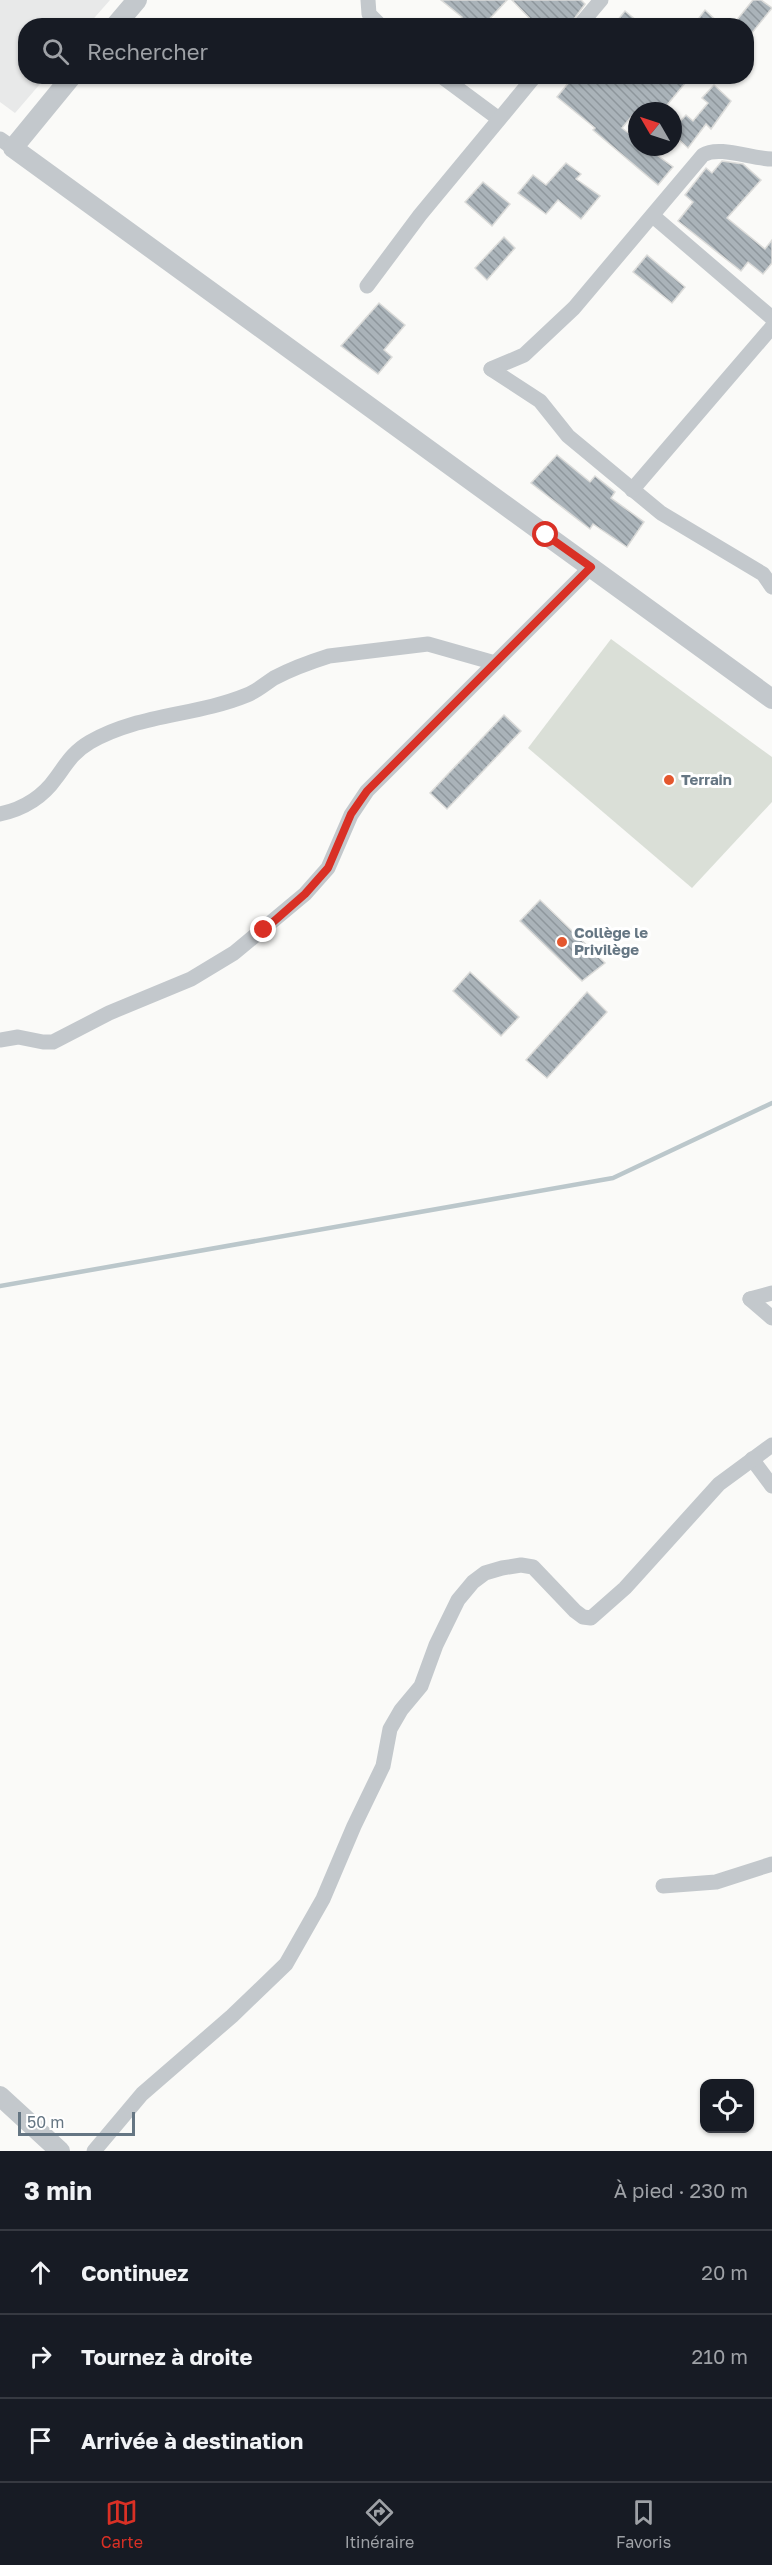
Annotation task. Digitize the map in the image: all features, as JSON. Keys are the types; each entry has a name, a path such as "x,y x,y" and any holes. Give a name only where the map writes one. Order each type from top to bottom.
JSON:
{"street":[{"path":"121,18 136,0"},
{"path":"368,0 369,14 373,18"},
{"path":"586,18 601,0"},
{"path":"64,84 6,143 772,699"},
{"path":"452,84 499,119"},
{"path":"367,286 420,214 529,84"},
{"path":"772,159 710,151 691,168 574,308 524,356 491,369 540,401 568,436 632,490 673,521 763,574 772,587"},
{"path":"653,216 772,318"},
{"path":"632,490 772,327"},
{"path":"0,1040 18,1037 53,1042 109,1013 191,979 234,953 305,894 321,877 328,868 351,814 367,791 591,567"},
{"path":"0,814 18,810 31,803 55,780 71,756 106,734 158,717 247,695 272,680 329,656 428,644 495,663"},
{"path":"772,1293 750,1299 772,1318"},
{"path":"94,2151 141,2094 232,2016 286,1964 323,1899 383,1766 390,1729 400,1710 421,1686 436,1645 458,1600 473,1582 485,1572 521,1565 533,1567 575,1611 583,1617 591,1618 625,1588 718,1484 772,1445"},
{"path":"752,1459 772,1486"},
{"path":"663,1886 716,1882 772,1864"},
{"path":"0,2096 60,2151"}],"shaded area":[{"path":"0,0 110,0 94,18 18,18 18,84 40,84 15,113 0,102"},
{"name":"Terrain","path":"611,639 772,757 772,802 692,888 528,748"}],"building":[{"path":"441,0 507,0 490,18 462,17"},
{"path":"512,0 581,0 585,4 575,18 529,18"},
{"path":"753,0 761,0 772,8 754,30 754,18 738,18"},
{"path":"705,10 714,18 699,18"},
{"path":"625,11 633,18 619,18"},
{"path":"568,84 684,84 669,102 628,102 628,121 622,128 628,133 628,156 658,156 673,167 658,185 593,130 595,128 557,97"},
{"path":"714,85 731,101 711,129 706,124 688,148 682,142 682,119 686,115 693,121 708,103 702,98"},
{"path":"722,161 743,164 761,180 727,218 765,249 772,240 772,263 763,274 748,262 741,271 678,221 693,202 685,195 706,168 712,173"},
{"path":"566,163 581,174 576,179 600,196 581,219 558,200 546,214 518,193 533,175 546,185"},
{"path":"483,182 510,204 492,226 465,202"},
{"path":"504,237 515,248 487,280 475,268"},
{"path":"647,255 685,287 672,303 633,272"},
{"path":"379,303 405,325 384,350 392,357 378,374 341,346"},
{"path":"557,455 590,482 595,476 615,492 611,498 644,522 627,547 593,524 590,529 531,483"},
{"path":"504,715 521,731 447,809 430,793"},
{"name":"Collège le Privilège","path":"540,900 605,963 582,981 520,921"},
{"path":"470,972 519,1017 501,1036 453,991"},
{"name":"Collège le Privilège","path":"587,992 607,1012 547,1078 526,1060"}],"waterway":[{"path":"0,1286 613,1178 772,1103"}],"place":[{"name":"Terrain","path":"669,780"},
{"name":"Collège le Privilège","path":"562,942"}],"route":[{"path":"264,930 305,894 328,868 351,814 367,791 591,567 546,535"}]}
